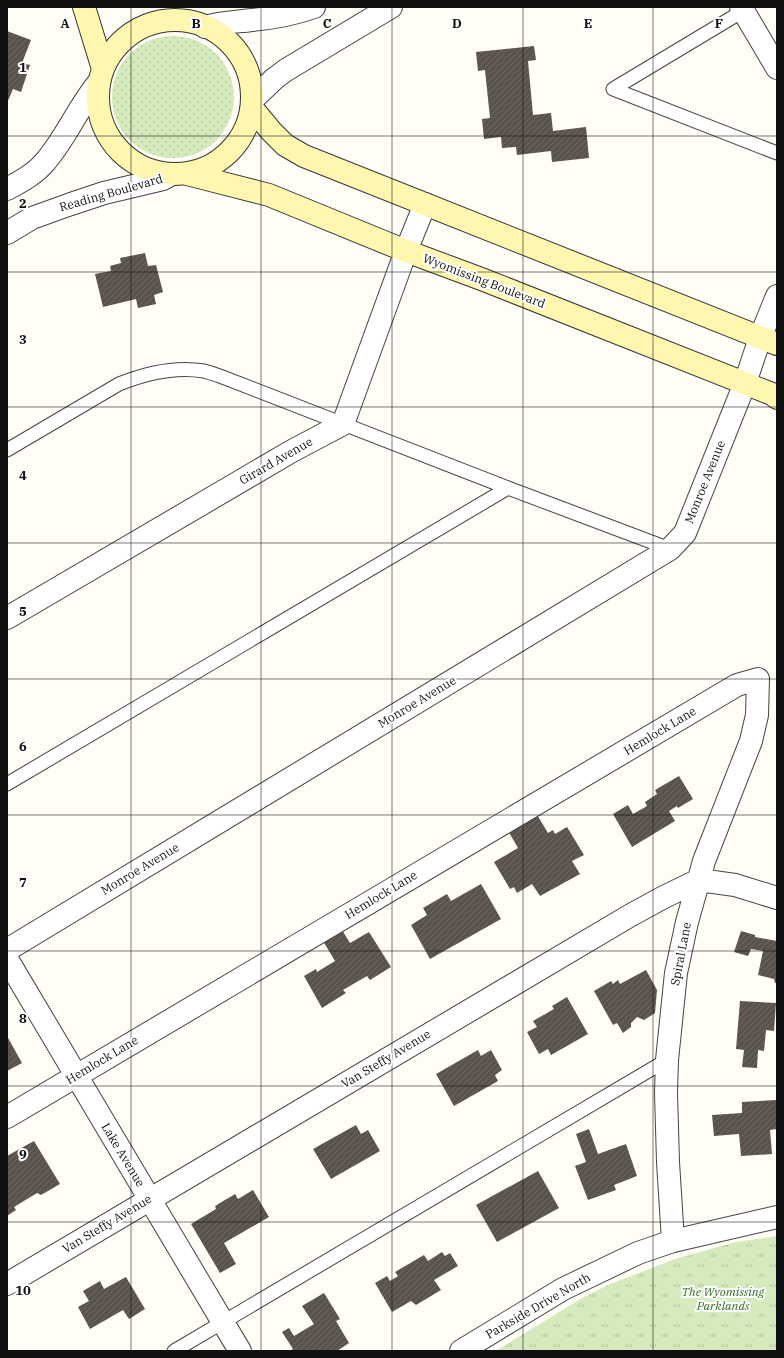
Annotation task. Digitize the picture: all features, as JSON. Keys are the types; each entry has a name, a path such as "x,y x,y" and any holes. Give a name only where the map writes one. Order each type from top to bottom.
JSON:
{"main road":[{"path":"84,7 101,76"},
{"path":"179,7 200,25 223,37 240,56 250,79 252,104 246,129 234,147 218,162 208,167 179,174"},
{"path":"101,76 108,59 122,42 140,29 161,22 183,21 200,25"},
{"name":"Wyomissing Boulevard","path":"101,76 98,101 101,120 114,145 135,164 153,171 179,174 269,195 406,251 484,280 745,383 772,394 777,398"},
{"path":"252,104 281,141 304,156 768,341"}],"street":[{"path":"200,25 289,15 314,7"},
{"path":"252,104 274,79 286,70 391,7"},
{"path":"742,9 777,68"},
{"path":"7,189 23,180 44,163 72,123 87,96 101,76"},
{"name":"Reading Boulevard","path":"7,233 32,218 71,204 104,193 179,174"},
{"path":"343,424 406,251 425,204"},
{"name":"Monroe Avenue","path":"7,950 670,549 685,533 745,383 768,341 777,296"},
{"name":"Girard Avenue","path":"7,618 292,451 343,424"},
{"name":"Spiral Lane","path":"673,1240 668,1162 666,1093 676,973 687,922 704,861 751,741 757,715 758,679"},
{"name":"Hemlock Lane","path":"7,1117 731,689 738,685 758,679"},
{"path":"699,880 735,885 777,898"},
{"name":"Van Steffy Avenue","path":"7,1284 631,915 699,880"},
{"name":"Lake Avenue","path":"7,959 240,1351"},
{"name":"Parkside Drive North","path":"461,1351 570,1285 638,1253 673,1240 777,1217"}],"lane":[{"path":"742,9 613,89 777,153"},
{"path":"7,450 119,384 135,377 158,371 203,371 225,378 670,549"},
{"path":"7,784 508,488"},
{"path":"174,1351 668,1060"}],"green space":[{"path":"173,36 196,40 207,46 216,54 224,63 230,74 234,97 230,120 224,131 216,140 207,148 196,154 173,158 150,154 139,148 130,140 122,131 116,120 112,97 116,74 122,63 130,54 139,46 150,40"},
{"name":"The Wyomissing Parklands","path":"777,1236 777,1351 496,1351 582,1298 610,1284 678,1258 736,1242"}],"building":[{"path":"7,31 31,40 22,63 30,65 21,92 13,89 7,103"},
{"path":"534,46 536,60 528,61 533,115 551,113 553,131 586,127 589,158 552,162 551,151 517,155 516,147 502,148 501,137 484,139 482,119 490,118 485,70 478,71 476,52"},
{"path":"145,253 148,266 156,265 163,292 154,295 156,304 138,308 136,299 103,307 95,274 111,271 110,266 121,263 120,258"},
{"path":"679,776 693,799 678,808 677,806 669,811 675,821 632,847 613,814 628,805 633,814 647,806 645,802 657,794 655,790"},
{"path":"533,808 548,833 553,830 555,834 567,827 584,855 572,861 580,874 540,896 532,884 517,893 514,887 510,889 494,862 518,848 504,824"},
{"path":"481,884 501,919 430,959 411,925 427,915 423,908 447,894 451,901"},
{"path":"342,930 350,943 369,932 391,967 370,980 367,976 343,990 346,993 322,1008 304,976 316,969 317,972 335,961 323,941"},
{"path":"741,931 755,935 755,937 777,941 777,983 775,983 774,979 758,975 763,951 751,949 748,956 734,952"},
{"path":"646,970 657,990 655,1013 644,1020 637,1017 631,1023 631,1027 623,1033 617,1023 613,1025 594,991 611,981 613,984 618,980 620,984"},
{"path":"567,997 588,1034 551,1055 548,1049 539,1054 527,1032 537,1027 533,1021 554,1009 552,1006"},
{"path":"740,1001 776,1003 774,1031 766,1030 764,1051 758,1050 757,1068 742,1067 744,1050 736,1049"},
{"path":"7,1036 22,1063 7,1071"},
{"path":"478,1050 481,1056 491,1050 502,1070 495,1075 498,1081 454,1106 436,1074"},
{"path":"777,1100 777,1129 770,1130 772,1154 741,1156 739,1134 714,1136 712,1115 742,1113 742,1102"},
{"path":"356,1125 361,1134 368,1130 380,1151 331,1179 313,1149"},
{"path":"589,1129 598,1154 626,1144 637,1176 614,1185 616,1190 588,1200 575,1166 586,1162 576,1134"},
{"path":"34,1141 60,1184 41,1195 37,1193 14,1207 16,1210 7,1216 7,1156"},
{"path":"538,1171 559,1208 497,1242 476,1205"},
{"path":"253,1190 269,1217 224,1243 236,1264 220,1273 191,1224 216,1209 215,1206 235,1194 238,1199"},
{"path":"442,1252 445,1256 450,1253 458,1266 434,1280 441,1290 416,1305 411,1301 392,1312 375,1283 387,1276 390,1281 398,1276 395,1272 424,1255 428,1261"},
{"path":"126,1277 145,1309 129,1319 123,1310 90,1329 78,1307 89,1301 83,1291 100,1281 104,1289"},
{"path":"324,1293 340,1319 336,1321 349,1343 337,1351 290,1351 293,1349 282,1332 289,1328 294,1336 314,1324 302,1306"}]}
